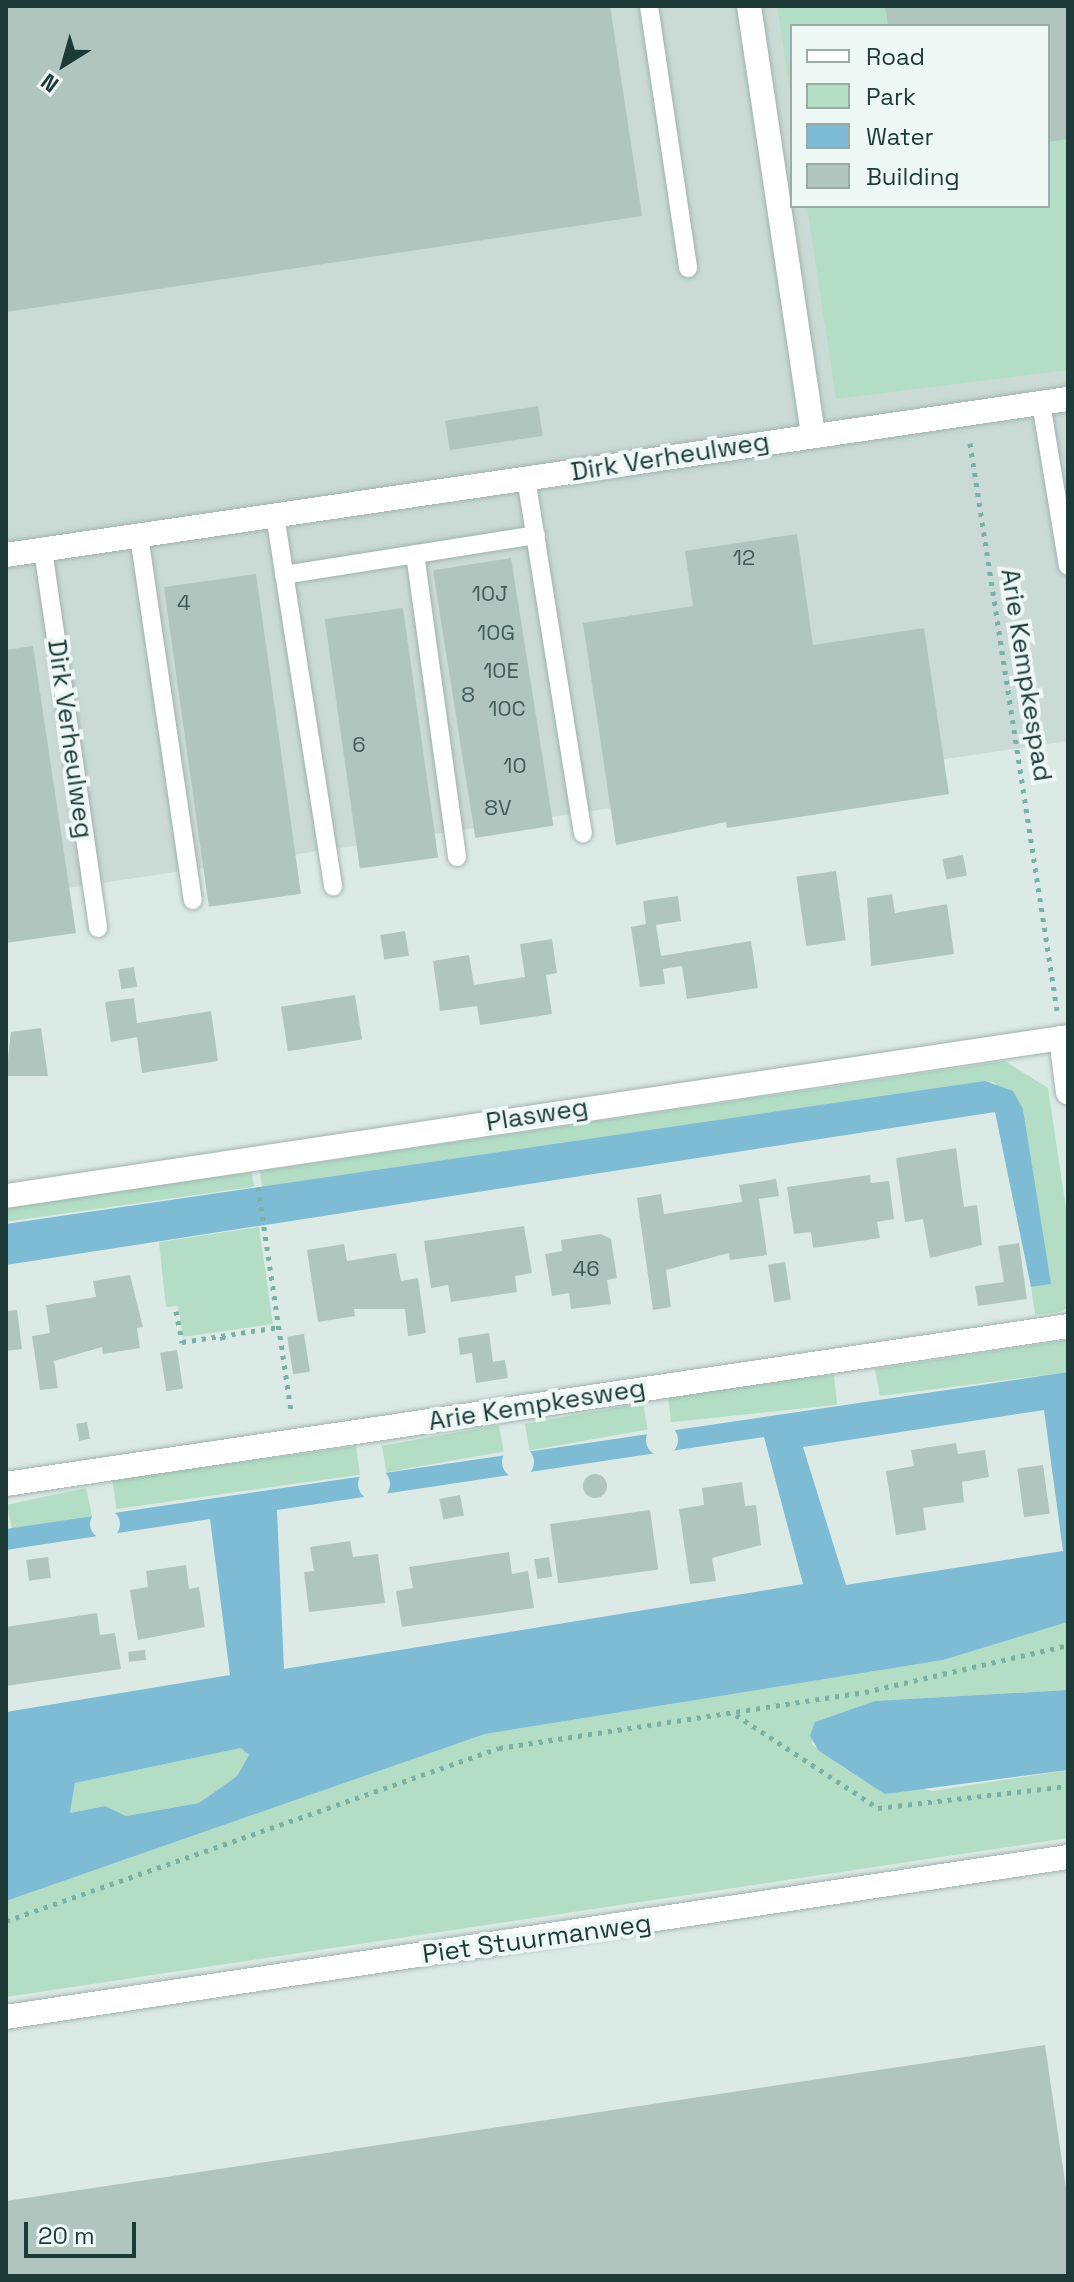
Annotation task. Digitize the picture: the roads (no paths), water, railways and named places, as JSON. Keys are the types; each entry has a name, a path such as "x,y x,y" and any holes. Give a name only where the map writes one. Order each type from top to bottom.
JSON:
{"street":[{"path":"749,6 813,435"},
{"name":"Dirk Verheulweg","path":"6,555 1068,399"},
{"path":"1064,1037 1068,1093"},
{"name":"Plasweg","path":"6,1196 1064,1037"},
{"name":"Arie Kempkesweg","path":"6,1484 1068,1326"},
{"name":"Piet Stuurmanweg","path":"6,2017 1068,1857"}],"lane":[{"path":"649,6 688,268"},
{"path":"1041,403 1068,566"},
{"path":"526,478 583,833"},
{"path":"275,515 333,887"},
{"path":"284,575 536,535"},
{"path":"139,536 193,900"},
{"name":"Dirk Verheulweg","path":"43,550 98,928"},
{"path":"415,554 457,857"}],"water":[{"path":"985,1081 1013,1091 1023,1109 1051,1284 1031,1287 995,1112 6,1265 6,1224"},
{"path":"1068,1372 1068,1622 943,1660 485,1734 6,1901 6,1712 230,1675 210,1519 6,1550 6,1529","holes":["1044,1410 1063,1551 846,1585 803,1447","764,1437 803,1584 284,1669 277,1510","241,1748 249,1755 237,1776 199,1803 126,1816 105,1806 70,1813 75,1783"]},
{"path":"1068,1690 1068,1770 885,1794 819,1751 810,1736 815,1722 875,1701"}]}
